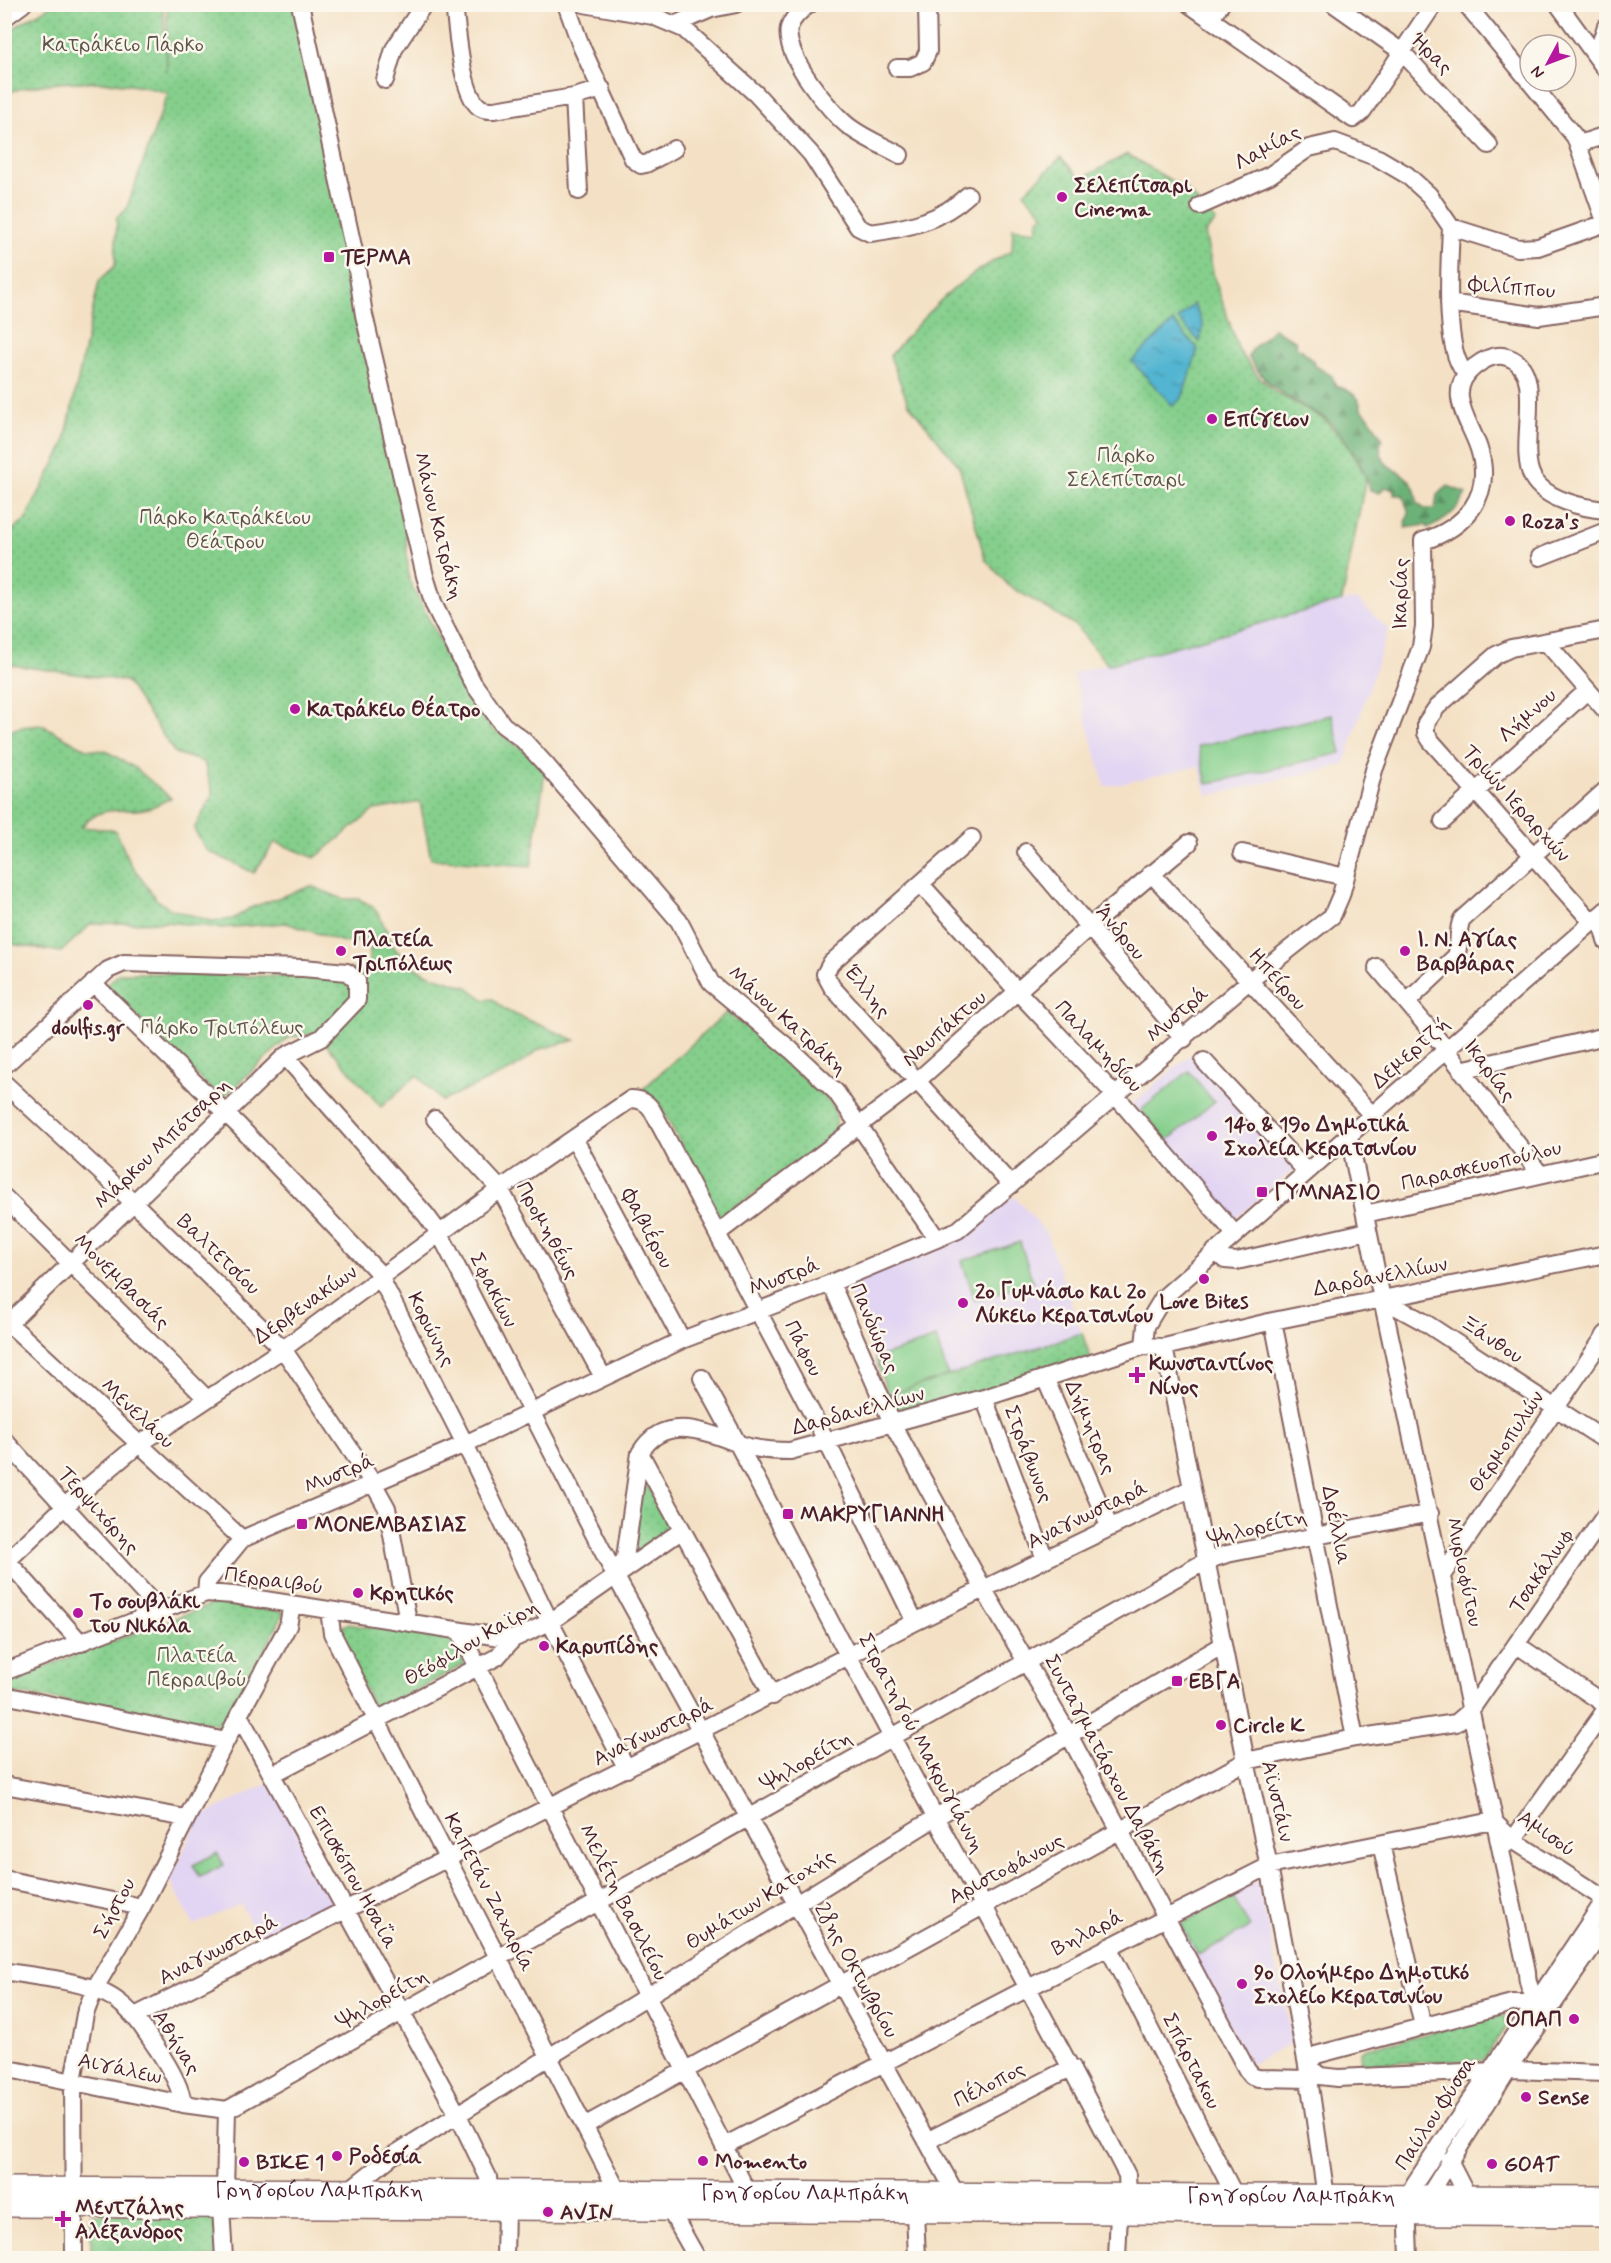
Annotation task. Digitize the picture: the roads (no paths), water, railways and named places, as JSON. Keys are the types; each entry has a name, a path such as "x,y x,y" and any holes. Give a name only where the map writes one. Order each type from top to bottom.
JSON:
{"main road":[{"name":"Γρηγορίου Λαμπράκη","path":"4,2188 74,2198"},
{"name":"Γρηγορίου Λαμπράκη","path":"4,2206 74,2198 223,2198 348,2189 956,2194 1123,2204 1235,2196 1326,2197 1606,2216"},
{"name":"Γρηγορίου Λαμπράκη","path":"223,2198 333,2207 915,2211 1123,2204 1415,2203 1468,2197 1606,2197"}],"street":[{"path":"4,18 23,4"},
{"name":"Μάνου Κατράκη","path":"300,4 355,256 364,315 425,576 434,605 459,658 503,725 523,740 679,921 711,983 836,1092 861,1126"},
{"path":"385,80 394,49 424,4"},
{"path":"453,4 468,84 478,106 486,110 494,110 574,97 602,89"},
{"path":"566,4 630,155 637,163 646,164 674,149"},
{"path":"584,4 653,16 676,24 715,54 756,94 803,146 839,194 858,227 864,232 918,225 945,214 968,195"},
{"path":"676,24 711,9 736,4"},
{"path":"810,4 795,17 789,27 789,37 799,63 822,100 840,119 851,129 900,155"},
{"path":"897,69 910,68 923,62 928,51 927,4"},
{"path":"1189,4 1353,119 1362,112 1434,4"},
{"path":"1210,19 1221,4"},
{"name":"Ήρας","path":"1334,4 1402,52 1489,146"},
{"path":"1466,4 1579,144 1606,223 1527,249 1451,227 1449,303 1455,361 1467,374 1483,361 1497,356 1506,356 1518,362 1528,380 1526,449 1532,477 1552,494 1580,505 1606,510"},
{"path":"1558,4 1597,54 1606,70"},
{"path":"1597,54 1606,26"},
{"path":"574,97 579,191"},
{"path":"1579,144 1606,135"},
{"name":"Λαμίας","path":"1200,206 1270,175 1309,148 1335,142 1378,158 1407,175 1429,195 1451,227"},
{"name":"Φιλίππου","path":"1449,303 1539,316 1606,306"},
{"name":"Ικαρίας","path":"1332,916 1341,895 1374,770 1420,647 1424,626 1423,541 1453,529 1467,517 1477,500 1483,479 1483,464 1479,447 1459,401 1467,374"},
{"path":"1540,557 1606,531"},
{"path":"1606,630 1546,642 1606,711"},
{"name":"Τριών Ιεραρχών","path":"1546,642 1511,648 1496,655 1437,708 1426,723 1426,733 1534,855 1599,916"},
{"name":"Λήμνου","path":"1443,821 1588,690"},
{"path":"1407,1002 1456,956 1459,948 1458,931 1462,919 1606,790"},
{"name":"Έλλης","path":"972,838 831,963 825,974 832,987 1011,1185"},
{"name":"Ναυπάκτου","path":"718,1233 916,1082 1019,993 1088,928 1189,843"},
{"name":"Άνδρου","path":"1026,852 1184,1039"},
{"path":"1242,853 1345,877"},
{"name":"Ηπείρου","path":"1151,873 1372,1115"},
{"name":"Παλαμηδίου","path":"927,891 1116,1096 1235,1234"},
{"name":"Μυστρά","path":"206,1593 207,1582 242,1539 465,1444 682,1340 958,1230 1250,981 1332,916"},
{"path":"1599,916 1606,941"},
{"name":"Δεμερτζή","path":"1144,1346 1146,1326 1163,1298 1599,916"},
{"name":"Μάρκου Μπότσαρη","path":"6,1324 285,1056 321,1038 357,1000 357,981 347,972 303,968 124,963 108,970 93,983"},
{"name":"Ικαρίας","path":"1377,968 1446,1049 1540,1174"},
{"path":"4,1066 93,983"},
{"name":"Κορώνης","path":"93,983 305,1194 381,1278 465,1444 550,1622 627,1769"},
{"path":"1461,1070 1606,1036"},
{"name":"Σφακίων","path":"285,1056 426,1215 440,1234 616,1577"},
{"path":"1204,1061 1307,1172"},
{"name":"Βαλτετσίου","path":"4,1083 133,1202 283,1349 373,1483 387,1508 408,1621"},
{"name":"Δερβενακίων","path":"6,1560 66,1505 138,1445 283,1349 500,1189 631,1099 643,1101"},
{"name":"Πάφου","path":"643,1101 652,1110 759,1310 915,1622"},
{"name":"Προμηθέως","path":"435,1119 500,1189 603,1377"},
{"path":"861,1126 937,1239"},
{"name":"Μυριοφύτου","path":"1349,1136 1382,1299 1443,1574 1493,1821 1506,1844 1527,1984 1544,2006"},
{"name":"Φαβιέρου","path":"574,1138 682,1340"},
{"name":"Παρασκευοπούλου","path":"1365,1214 1606,1160"},
{"name":"Μονεμβασιάς","path":"4,1197 71,1261 207,1399"},
{"path":"1215,1251 1225,1260 1237,1261 1368,1231"},
{"name":"Δαρδανελλίων","path":"1164,1347 1273,1321 1606,1254"},
{"name":"Πανδώρας","path":"831,1282 893,1425"},
{"name":"Ξάνθου","path":"1382,1299 1424,1322 1606,1441"},
{"name":"Δρέλλια","path":"1273,1321 1354,1738"},
{"name":"Μενελάου","path":"6,1324 242,1539"},
{"name":"Θερμοπυλών","path":"1443,1574 1606,1334"},
{"path":"1144,1346 1164,1347"},
{"name":"Δαρδανελλίων","path":"640,1453 645,1446 673,1428 738,1441 746,1446 772,1451 790,1451 893,1425 1144,1346"},
{"name":"Αϊνστάιν","path":"1164,1347 1269,1866 1308,2072 1326,2197"},
{"path":"702,1378 738,1441"},
{"name":"Δήμητρας","path":"1045,1378 1109,1526"},
{"name":"Στράβωνος","path":"984,1398 1045,1559"},
{"name":"Συνταγματάρχου Δαβάκη","path":"893,1425 984,1590 1069,1735 1165,1918 1252,2076 1268,2079 1308,2072"},
{"name":"Τερψιχόρης","path":"4,1440 66,1505 160,1611"},
{"name":"Στρατηγού Μακρυγιάννη","path":"738,1441 849,1656 1030,1987 1127,2175 1118,2259"},
{"path":"616,1577 625,1558 640,1453"},
{"path":"640,1453 773,1696"},
{"name":"Αναγνωσταρά","path":"135,2016 449,1860 915,1622 984,1590 1109,1526 1192,1488"},
{"name":"Ψηλορείτη","path":"227,2110 600,1904 748,1818 1206,1561 1227,1554 1430,1513"},
{"name":"Τσακάλωφ","path":"1470,1711 1606,1514"},
{"name":"Θεόφιλου Καϊρη","path":"273,1774 497,1658 513,1640 550,1622 681,1531"},
{"path":"6,1560 81,1643"},
{"name":"28ης Οκτωβρίου","path":"616,1577 956,2194"},
{"name":"Περραιβού","path":"4,1672 206,1593 408,1621 513,1640"},
{"name":"Σήστου","path":"74,2259 74,2081 85,2014 239,1715 288,1626 292,1604"},
{"name":"Καπετάν Ζαχαρία","path":"329,1610 332,1632 618,2192"},
{"name":"Μελέτη Βασιλείου","path":"460,1632 748,2193"},
{"name":"Θυμάτων Κατοχής","path":"333,2207 348,2189 392,2156 936,1816 1223,1645"},
{"path":"1506,1844 1606,1707 1517,1645"},
{"path":"4,1695 226,1741"},
{"name":"Αριστοφάνους","path":"584,2126 1121,1832 1246,1761 1354,1738 1456,1723 1470,1711"},
{"name":"Επισκόπου Ησαΐα","path":"239,1715 458,2115 488,2177 489,2191"},
{"path":"4,1785 186,1818"},
{"name":"Βηλαρά","path":"724,2146 1269,1866 1493,1821"},
{"path":"1381,1844 1423,2026"},
{"name":"Αμισού","path":"1506,1844 1606,1899"},
{"path":"4,1879 142,1907"},
{"name":"Παύλου Φύσσα","path":"1415,2203 1449,2160 1508,2070 1606,1899"},
{"name":"Παύλου Φύσσα","path":"1415,2203 1488,2071 1505,2048 1544,2006 1606,1927"},
{"name":"Σπάρτακου","path":"1108,1947 1235,2196"},
{"name":"Αθήνας","path":"4,1971 96,1989 119,2001 135,2016 161,2055 182,2093 183,2104"},
{"path":"1544,2006 1512,2003 1316,2055 1308,2072 1338,2078 1508,2070 1606,2073"},
{"path":"1505,2048 1503,2057 1508,2070"},
{"name":"Πέλοπος","path":"927,2141 1072,2067"},
{"name":"Αιγάλεω","path":"4,2068 183,2104 227,2110"},
{"path":"224,2259 223,2198 227,2110"},
{"path":"1449,2160 1468,2197"},
{"path":"1409,2259 1415,2203"},
{"path":"505,2259 506,2209"},
{"path":"670,2210 697,2259"},
{"path":"915,2211 917,2259"}],"water":[{"path":"1194,304 1203,325 1200,342 1178,319"},
{"path":"1173,322 1198,349 1182,398 1173,406 1132,361"}],"place":[{"name":"Σελεπίτσαρι Cinema","path":"1062,197"},
{"name":"ΤΕΡΜΑ","path":"329,257"},
{"name":"Επίγειον","path":"1212,419"},
{"name":"Roza's","path":"1510,521"},
{"name":"Κατράκειο Θέατρο","path":"295,709"},
{"name":"Πλατεία Τριπόλεως","path":"341,951"},
{"name":"Ι. Ν. Αγίας Βαρβάρας","path":"1405,951"},
{"name":"doulfis.gr","path":"88,1005"},
{"name":"14ο & 19ο Δημοτικά Σχολεία Κερατσινίου","path":"1212,1136"},
{"name":"ΓΥΜΝΑΣΙΟ","path":"1262,1192"},
{"name":"Love Bites","path":"1204,1279"},
{"name":"2ο Γυμνάσιο και 2ο Λύκειο Κερατσινίου","path":"963,1303"},
{"name":"Κωνσταντίνος Νίνος","path":"1137,1375"},
{"name":"ΜΑΚΡΥΓΙΑΝΝΗ","path":"788,1514"},
{"name":"ΜΟΝΕΜΒΑΣΙΑΣ","path":"302,1524"},
{"name":"Κρητικός","path":"358,1593"},
{"name":"Το σουβλάκι του Νικόλα","path":"78,1613"},
{"name":"Καρυπίδης","path":"544,1646"},
{"name":"ΕΒΓΑ","path":"1177,1681"},
{"name":"Circle K","path":"1221,1725"},
{"name":"9ο Ολοήμερο Δημοτικό Σχολείο Κερατσινίου","path":"1242,1984"},
{"name":"ΟΠΑΠ","path":"1574,2019"},
{"name":"Sense","path":"1526,2097"},
{"name":"Ροδεσία","path":"337,2156"},
{"name":"Momento","path":"703,2161"},
{"name":"BIKE 1","path":"244,2162"},
{"name":"GOAT","path":"1492,2164"},
{"name":"AVIN","path":"548,2212"},
{"name":"Μεντζάλης Αλέξανδρος","path":"63,2219"}],"park label":[{"name":"Κατράκειο Πάρκο","path":"123,44"},
{"name":"Πάρκο Σελεπίτσαρι","path":"1126,467"},
{"name":"Πάρκο Κατράκειου Θεάτρου","path":"225,529"},
{"name":"Πάρκο Τριπόλεως","path":"222,1027"},
{"name":"Πλατεία Περραιβού","path":"197,1667"}]}
